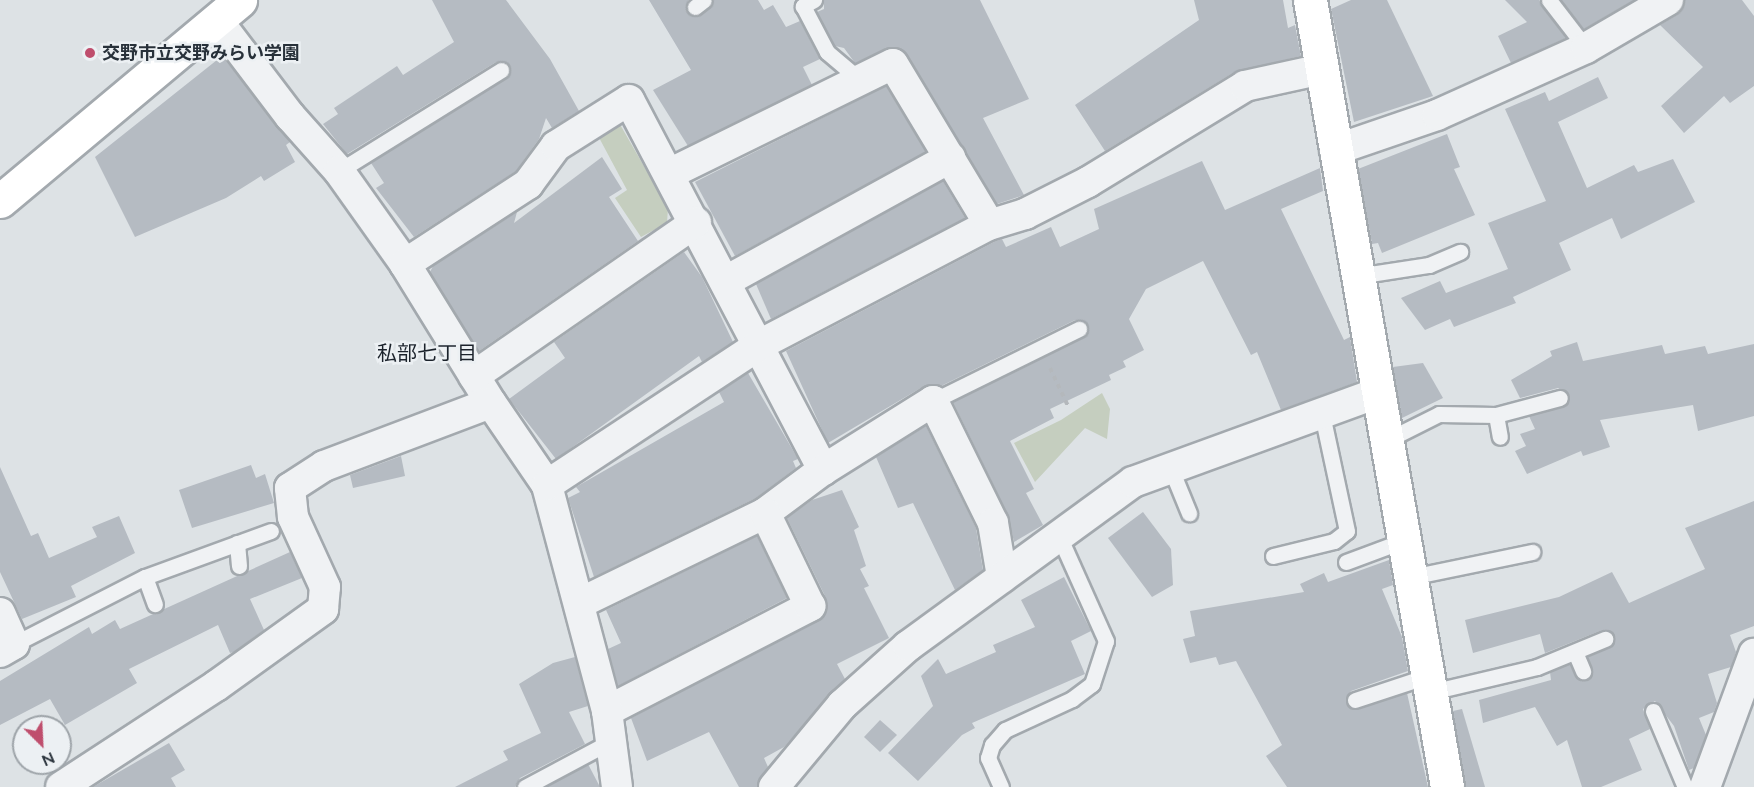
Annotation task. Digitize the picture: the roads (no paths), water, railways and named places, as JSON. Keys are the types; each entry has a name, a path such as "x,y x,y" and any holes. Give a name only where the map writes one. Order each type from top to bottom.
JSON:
{"street":[{"path":"1310,0 1385,441 1412,577 1448,787"},
{"path":"1335,150 1437,115 1586,48 1668,0"},
{"path":"0,201 228,10 290,116 339,171 405,264 491,403 547,485 607,711 617,787"},
{"path":"671,173 893,64 986,219"},
{"path":"547,485 759,345 989,225 1025,214 1088,182 1245,86 1322,69"},
{"path":"405,264 528,184 556,146 629,100 671,173 823,470"},
{"path":"726,281 950,158"},
{"path":"474,376 696,222"},
{"path":"774,787 842,705 908,646 1060,538 1133,482 1377,393"},
{"path":"580,603 765,513 823,470 933,401 993,523 1002,578"},
{"path":"61,787 216,686 323,609 325,587 293,517 290,488 324,466 491,403"},
{"path":"607,711 810,606 765,513"},
{"path":"0,613 7,648"},
{"path":"1705,787 1754,654"}],"lane":[{"path":"1549,0 1586,48"},
{"path":"804,2 827,52 860,80"},
{"path":"339,171 501,70"},
{"path":"1357,276 1429,265 1460,252"},
{"path":"933,401 1078,329"},
{"path":"1385,441 1439,414 1496,415 1560,398"},
{"path":"1273,556 1334,541 1347,531 1322,414"},
{"path":"1496,415 1500,437"},
{"path":"1171,469 1189,513"},
{"path":"7,648 145,577 271,531"},
{"path":"1001,787 988,758 993,745 1005,730 1072,699 1092,684 1106,641 1060,538"},
{"path":"1346,562 1405,540"},
{"path":"237,543 239,566"},
{"path":"1412,577 1532,552"},
{"path":"145,577 155,604"},
{"path":"1355,700 1430,684 1537,667 1605,639"},
{"path":"1575,652 1583,671"},
{"path":"1653,711 1685,787"},
{"path":"525,787 611,741"}],"place":[{"name":"交野市立交野みらい学園","path":"90,53"}],"district":[{"name":"私部七丁目","path":"427,352"}]}
